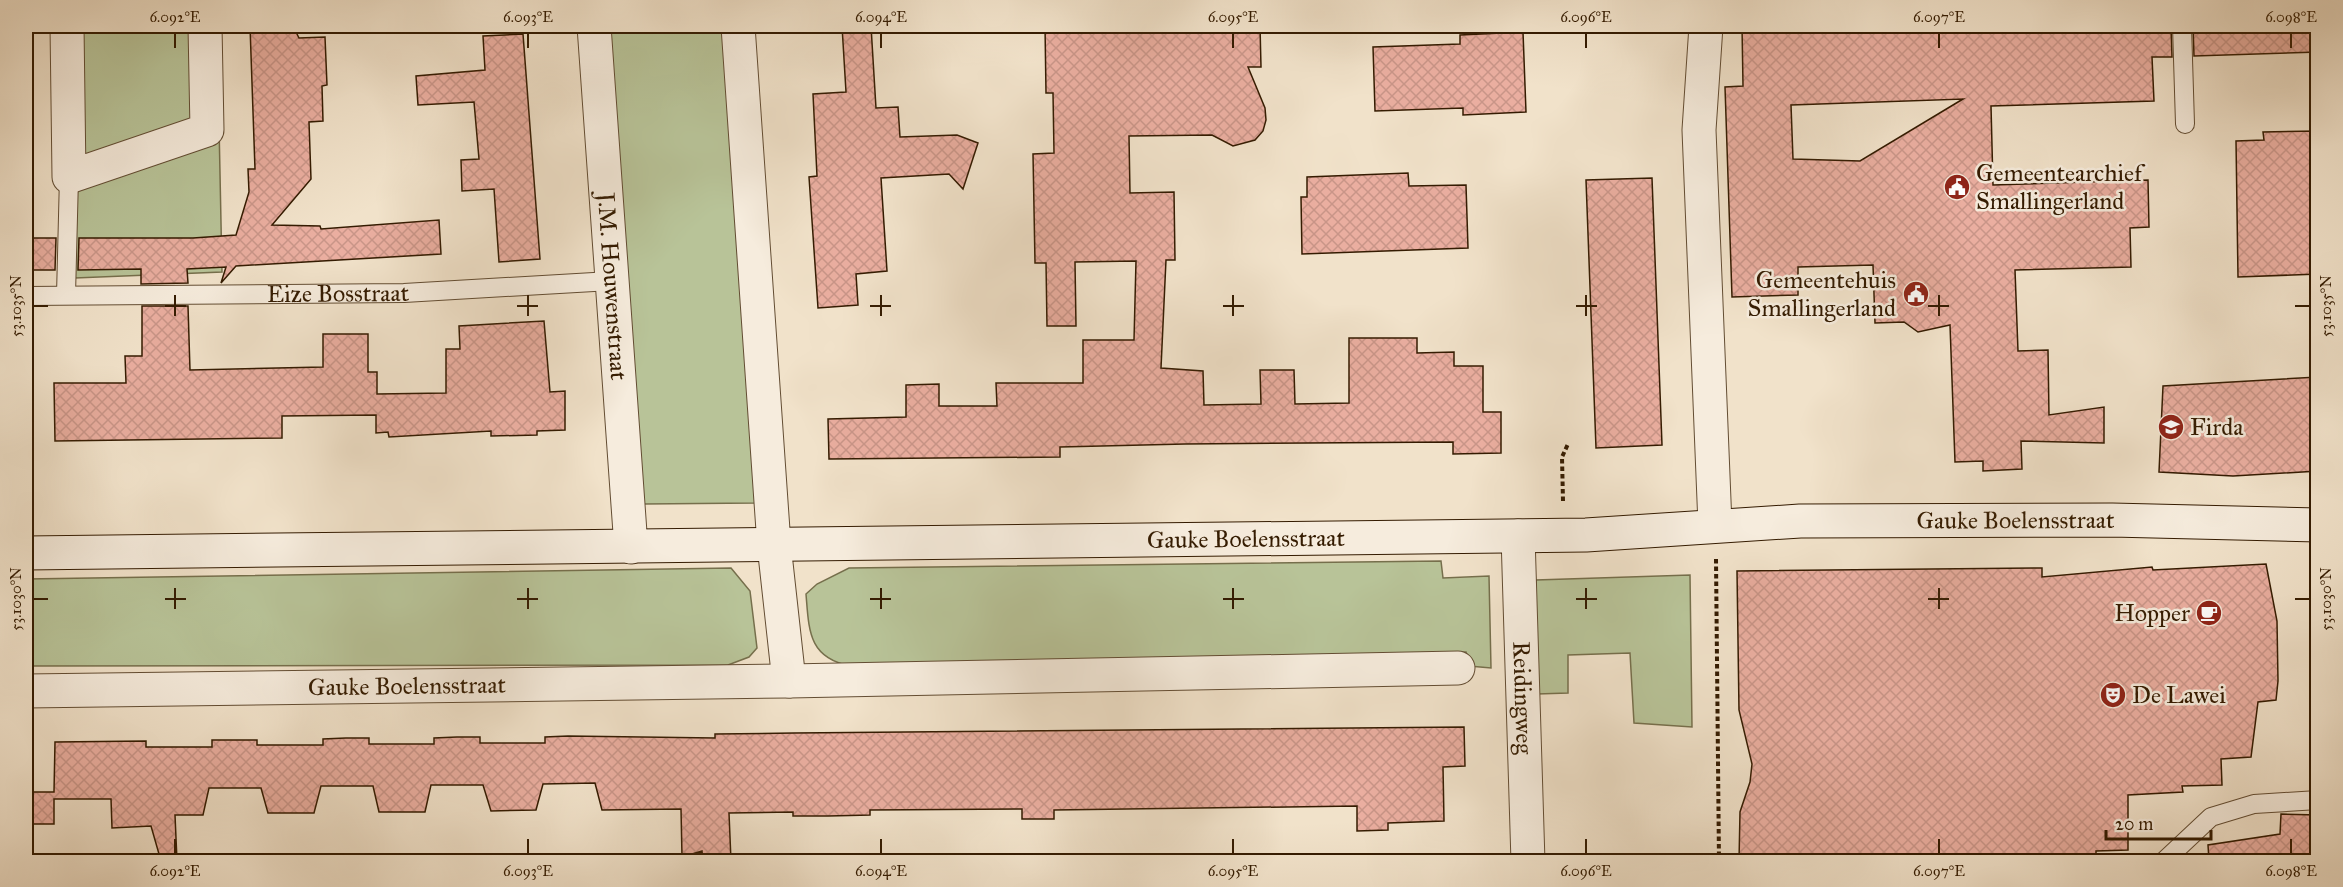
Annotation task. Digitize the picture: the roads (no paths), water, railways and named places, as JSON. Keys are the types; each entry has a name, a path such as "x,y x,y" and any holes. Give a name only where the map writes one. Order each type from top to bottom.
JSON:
{"street":[{"path":"67,26 69,177 207,130 205,26"},
{"name":"J.M. Houwenstraat","path":"594,26 631,547"},
{"path":"738,26 774,545 789,681"},
{"path":"1706,26 1698,130 1716,540"},
{"name":"Gauke Boelensstraat","path":"26,553 1586,535 1716,540 1800,521 2191,521 2318,525"},
{"name":"Reidingweg","path":"1518,536 1528,861"},
{"name":"Gauke Boelensstraat","path":"26,691 789,681 1458,668"}],"lane":[{"path":"2182,26 2185,124"},
{"path":"66,295 69,177"},
{"name":"Eize Bosstraat","path":"26,296 404,293 611,281"},
{"path":"2163,861 2211,818 2254,804 2318,800"}],"place":[{"name":"Gemeentearchief Smallingerland","path":"1957,187"},
{"name":"Gemeentehuis Smallingerland","path":"1916,294"},
{"name":"Firda","path":"2171,427"},
{"name":"Hopper","path":"2209,613"},
{"name":"De Lawei","path":"2113,695"}]}
